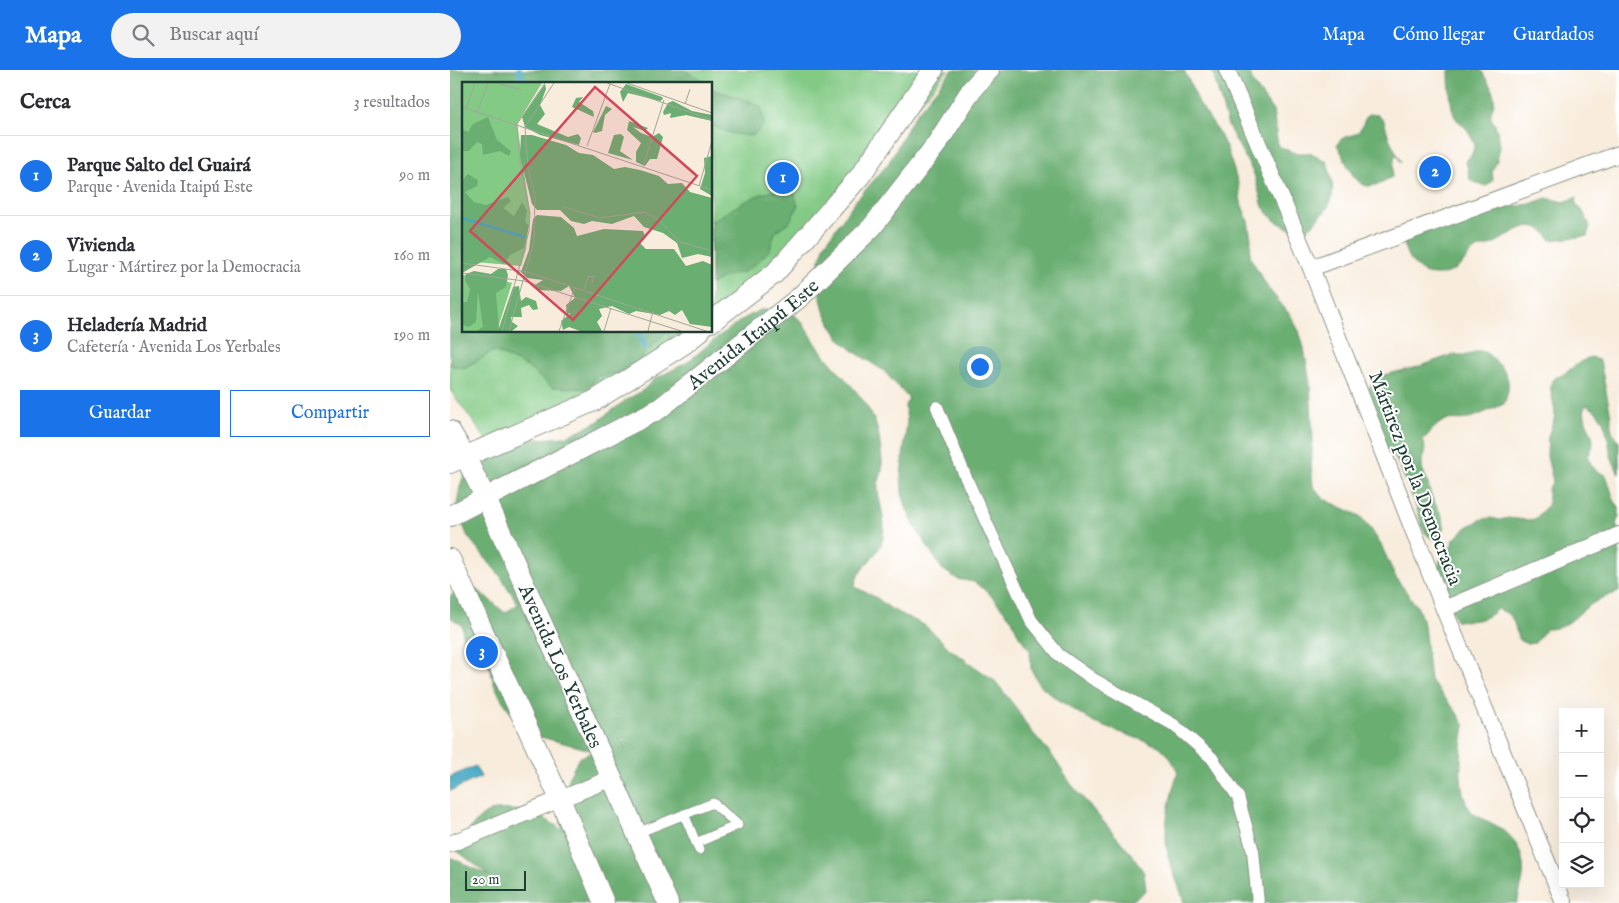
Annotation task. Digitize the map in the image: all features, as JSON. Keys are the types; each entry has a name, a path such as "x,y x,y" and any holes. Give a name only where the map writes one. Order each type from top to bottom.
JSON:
{"street":[{"name":"Avenida Itaipú Este","path":"712,321 775,273 860,176 933,70"},
{"name":"Avenida Itaipú Este","path":"450,516 659,409 800,296 872,227 936,145 972,88 988,70"},
{"name":"Mártirez por la Democracia","path":"1226,70 1311,268 1444,609 1564,903"},
{"path":"1311,268 1619,154"},
{"name":"Avenida Itaipú Este","path":"457,459 594,401 684,344 699,332"},
{"path":"937,408 1015,587 1036,628 1059,655 1093,680 1174,725 1212,758 1238,797 1253,851 1258,903"},
{"name":"Avenida Los Yerbales","path":"450,431 457,459 486,498 668,903"},
{"path":"1444,609 1619,535"},
{"path":"450,559 560,799 604,903"},
{"path":"450,844 612,778"}],"lane":[{"path":"636,833 684,814 712,803 738,824 698,847 684,814"}],"green space":[{"path":"450,70 948,70 775,273 712,317 712,82 462,82 462,332 691,332 594,401 490,445 450,390"},
{"path":"450,70 684,70 701,79 704,82 462,82 462,332 705,332 675,346 666,333 633,366 617,373 598,376 587,389 552,387 526,366 494,351 464,368 450,365"},
{"path":"952,70 1184,70 1199,103 1227,149 1239,186 1241,203 1248,221 1251,239 1250,257 1268,288 1291,316 1299,331 1310,384 1313,486 1324,499 1360,516 1381,545 1396,578 1418,608 1424,625 1430,680 1455,710 1465,726 1462,746 1461,781 1466,801 1474,814 1507,833 1520,852 1523,877 1517,903 1184,903 1167,852 1167,817 1178,772 1170,757 1159,746 1094,723 1053,696 1039,684 1031,669 1030,650 1019,636 1012,620 988,592 974,582 957,579 942,569 915,527 902,493 901,475 907,422 905,405 909,399 884,371 842,341 832,327 824,311 820,294 820,259 825,244 853,204 888,164 915,115"},
{"path":"1212,70 1249,70 1253,83 1273,111 1278,146 1295,153 1312,153 1327,162 1332,185 1331,202 1322,215 1305,232 1288,228 1274,220 1263,207 1254,174 1228,126"},
{"path":"1449,70 1481,70 1494,94 1491,118 1497,130 1499,148 1497,160 1492,170 1493,180 1487,186 1470,180 1466,161 1472,154 1475,145 1467,129 1456,119 1453,113"},
{"path":"712,89 747,100 761,107 764,124 753,136 721,130 712,125"},
{"path":"1369,114 1378,115 1384,121 1389,138 1401,162 1395,153 1392,177 1370,186 1363,185 1352,174 1337,145 1341,139 1358,132"},
{"path":"793,189 798,206 790,221 775,232 770,249 759,261 744,272 726,276 712,283 712,221 750,199 780,190"},
{"path":"1577,197 1576,204 1582,210 1590,226 1587,236 1551,240 1537,227 1530,226 1515,231 1493,244 1475,250 1462,264 1451,272 1438,275 1432,275 1420,270 1405,250 1404,238 1454,223 1472,221 1505,208 1530,204 1546,198 1564,202"},
{"path":"778,308 794,315 800,320 823,353 864,402 876,425 882,463 878,487 884,531 881,545 859,574 855,587 877,598 891,609 924,625 950,649 995,681 1017,709 1027,726 1051,754 1071,784 1134,857 1144,873 1146,890 1132,901 1095,898 1086,903 450,903 450,857 490,876 456,850 476,822 485,814 493,811 503,809 514,810 547,820 562,831 560,816 570,775 579,758 594,751 537,736 512,714 494,684 490,668 464,645 462,625 450,617 450,596 461,588 478,590 505,613 518,604 501,577 468,537 461,520 457,503 465,471 478,460 528,440 565,437 597,422 626,400 642,391 655,379 686,363 743,319 760,310"},
{"path":"1476,351 1484,351 1502,368 1508,380 1507,395 1504,404 1481,414 1467,419 1443,421 1423,440 1425,451 1422,462 1423,470 1428,482 1429,491 1444,523 1440,534 1434,540 1423,529 1402,472 1394,457 1387,453 1364,393 1376,379 1383,375 1418,367 1451,355 1469,355"},
{"path":"1592,357 1600,361 1611,416 1611,426 1613,434 1619,442 1619,474 1612,459 1603,421 1593,409 1585,405 1586,420 1593,442 1588,456 1589,460 1594,468 1606,475 1614,500 1619,507 1619,516 1616,524 1619,532 1619,592 1593,603 1565,625 1546,629 1535,643 1527,644 1519,640 1511,617 1497,609 1488,616 1478,620 1456,620 1437,577 1440,560 1451,547 1454,539 1467,527 1482,519 1535,519 1548,505 1548,489 1553,481 1547,457 1548,436 1555,412 1550,385 1555,378"}],"water":[{"path":"475,766 481,777 450,791 450,777"}],"waterway":[{"path":"519,70 524,82"},
{"path":"638,332 645,347"}],"place":[{"name":"Vivienda","path":"1435,172"},
{"name":"Parque Salto del Guairá","path":"783,178"},
{"name":"Heladería Madrid","path":"482,652"}]}
